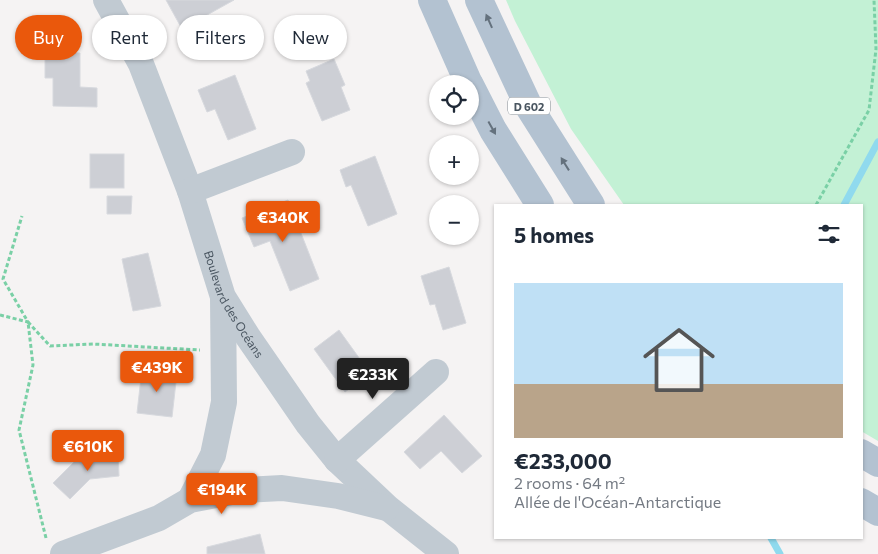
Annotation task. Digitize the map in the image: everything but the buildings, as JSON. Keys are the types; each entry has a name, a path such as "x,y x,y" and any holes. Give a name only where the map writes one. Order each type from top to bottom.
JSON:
{"main road":[{"path":"432,0 466,75"},
{"name":"D 602","path":"479,0 529,107 590,204"},
{"path":"479,102 493,130 539,204"},
{"path":"863,455 878,463"},
{"path":"863,503 878,512"}],"street":[{"name":"Boulevard des Océans","path":"106,0 141,64 190,191 223,297 273,375 337,460 388,508 446,554"},
{"path":"190,191 292,152"},
{"path":"190,500 213,455 224,402 223,297"},
{"path":"337,460 436,372"},
{"path":"56,548 159,518 190,500 242,490 282,488 338,496 388,508"}],"path":[{"path":"817,204 869,110 876,48 874,0"},
{"path":"22,216 3,279 28,322 50,346 93,344 224,352"},
{"path":"0,315 28,322"},
{"path":"28,322 33,365 19,430 56,548"}],"green space":[{"path":"506,0 878,0 878,441 863,432 863,204 623,204 571,129"}],"waterway":[{"path":"845,204 878,142"},
{"path":"772,539 780,554"}]}
